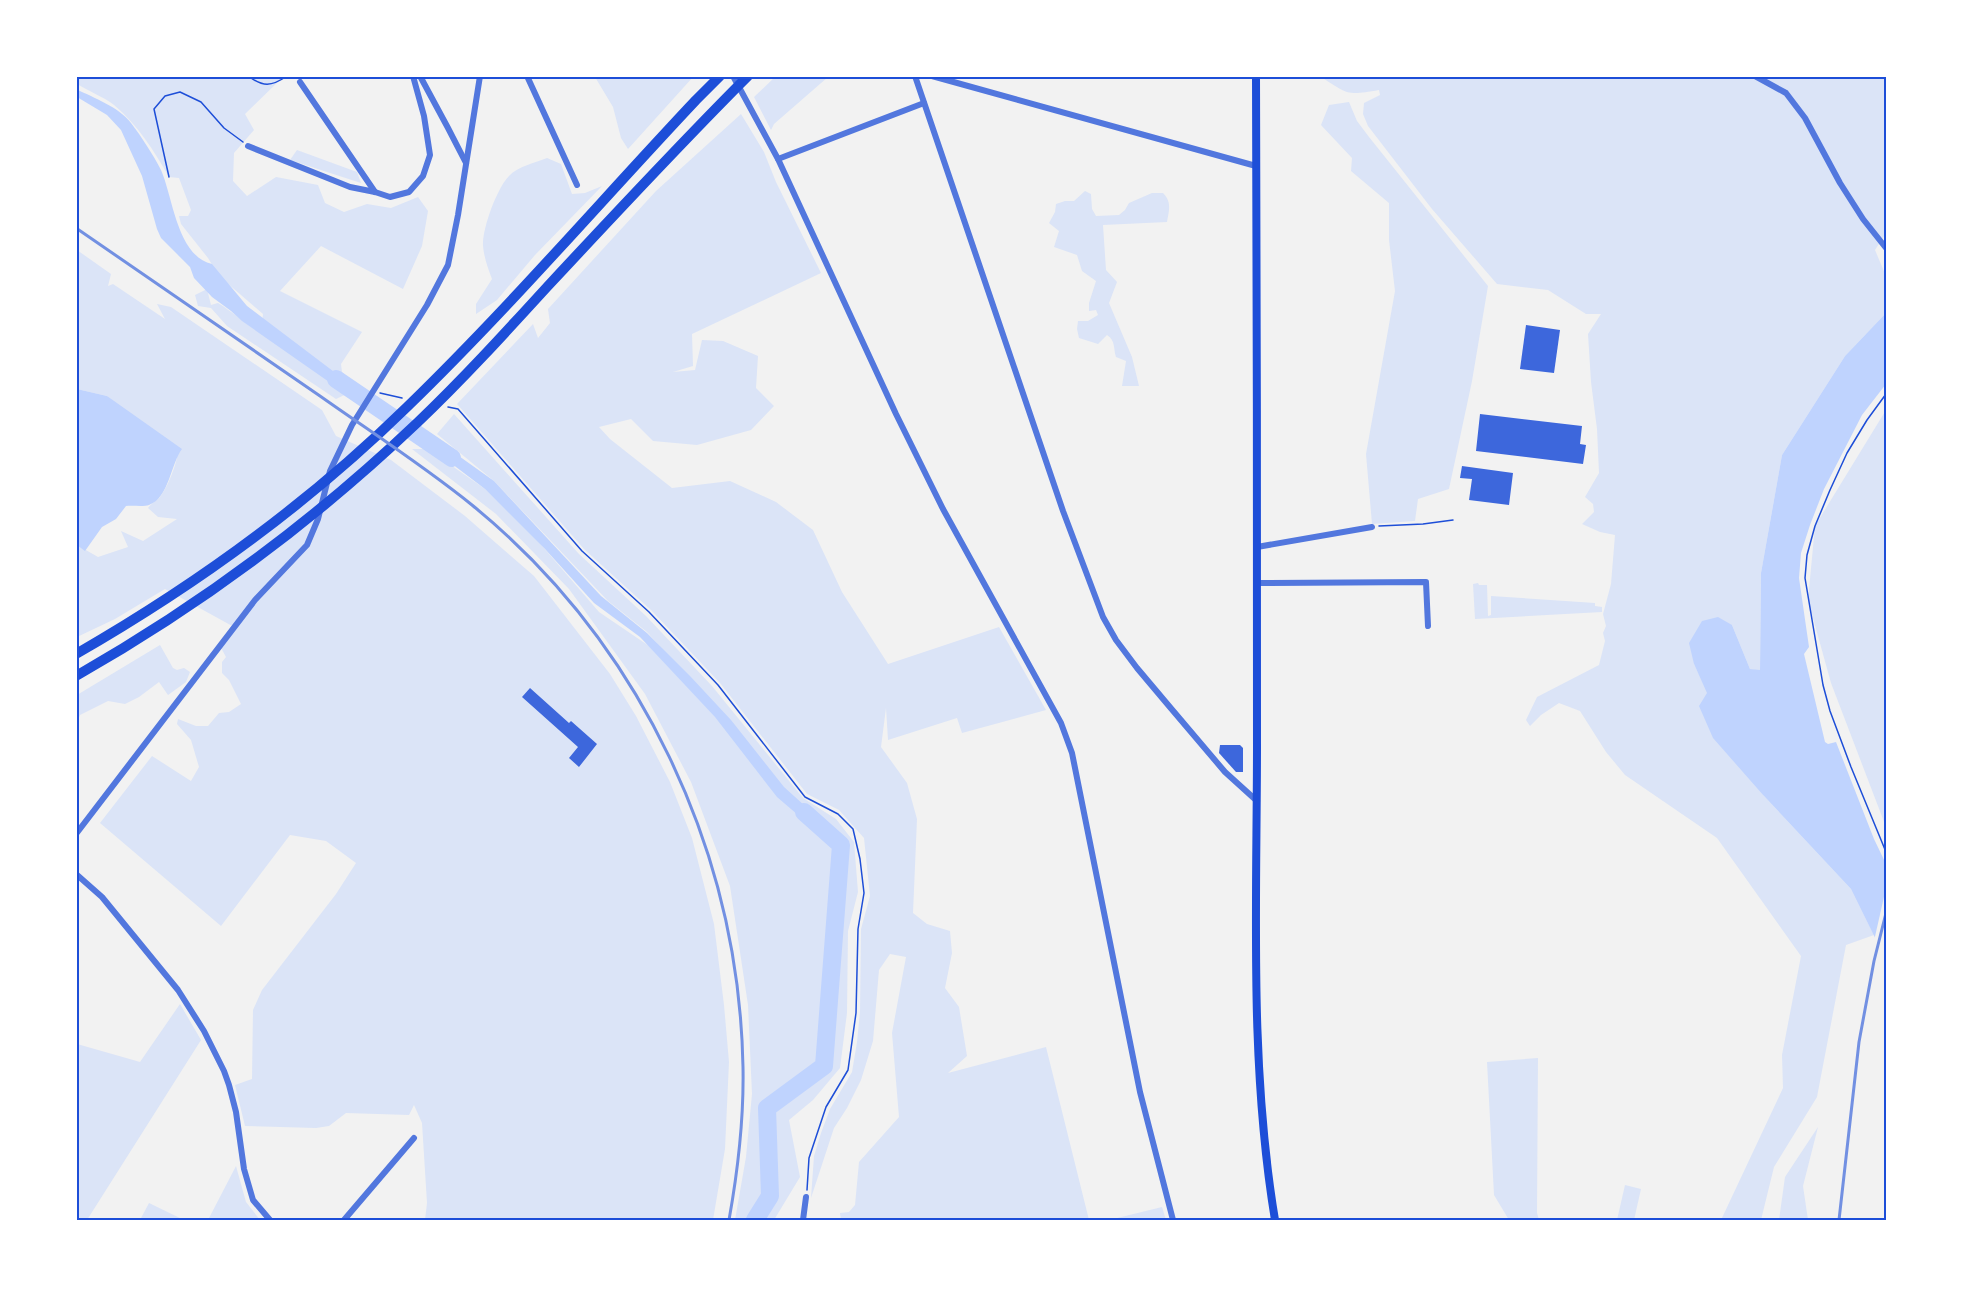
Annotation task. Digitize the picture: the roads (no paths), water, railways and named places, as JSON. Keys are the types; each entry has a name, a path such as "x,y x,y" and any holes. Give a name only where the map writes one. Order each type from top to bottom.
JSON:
{"highway":[{"path":"76,654 122,628 226,558 283,516 346,463 430,385 720,76"},
{"path":"76,676 178,614 296,530 359,476 476,365 747,76"}],"main road":[{"path":"1256,76 1256,925 1263,1138 1275,1221"}],"street":[{"path":"248,146 350,187 390,197 409,192 423,176 430,155 424,116 413,76"},
{"path":"420,76 466,164"},
{"path":"76,834 255,600 307,544 318,519 330,471 352,425 428,305 447,265 458,216 480,76"},
{"path":"527,76 577,185"},
{"path":"733,76 778,159 896,414 943,509 1061,723 1072,753 1140,1092 1173,1221"},
{"path":"915,76 1059,500 1103,617 1116,640 1168,706 1225,772 1257,801"},
{"path":"932,76 1257,166"},
{"path":"1755,76 1786,93 1805,118 1840,183 1863,219 1887,248"},
{"path":"300,82 375,192"},
{"path":"778,159 924,103"},
{"path":"1257,547 1372,527"},
{"path":"1257,583 1426,582 1428,626"},
{"path":"76,874 102,897 178,990 204,1031 230,1085 244,1169 253,1200 270,1221"},
{"path":"344,1221 414,1138"},
{"path":"803,1221 806,1197"}],"water":[{"path":"76,89 113,108 126,117 135,128 161,170 178,224 191,250 200,259 212,264 247,306 358,390 352,398 242,321 212,297 194,278 190,267 161,238 142,176 121,130 107,115 77,97"},
{"path":"1886,313 1886,384 1862,415 1824,489 1801,553 1799,578 1809,647 1804,654 1825,742 1828,744 1836,742 1886,864 1886,960 1851,889 1713,738 1699,706 1707,693 1694,664 1689,643 1702,621 1718,617 1732,625 1750,669 1760,670 1761,573 1782,455 1845,356"},
{"path":"77,389 107,396 182,449 165,488 156,501 147,506 126,506 116,519 102,527 85,551 77,545"},
{"path":"435,439 494,481 601,596 647,633 690,676 731,720 784,787 825,824 819,833 777,797 715,717 640,637 594,603 545,549 485,489 431,448"}],"waterway":[{"path":"336,379 452,458"},
{"path":"755,1220 770,1196 767,1108 824,1066 841,845 804,812"}],"railway":[{"path":"76,228 397,449 472,505 532,560 585,620 631,686 669,756 700,830 723,907 737,986 743,1067 740,1144 729,1220"},
{"path":"1839,1220 1859,1042 1874,961 1886,913"}]}
